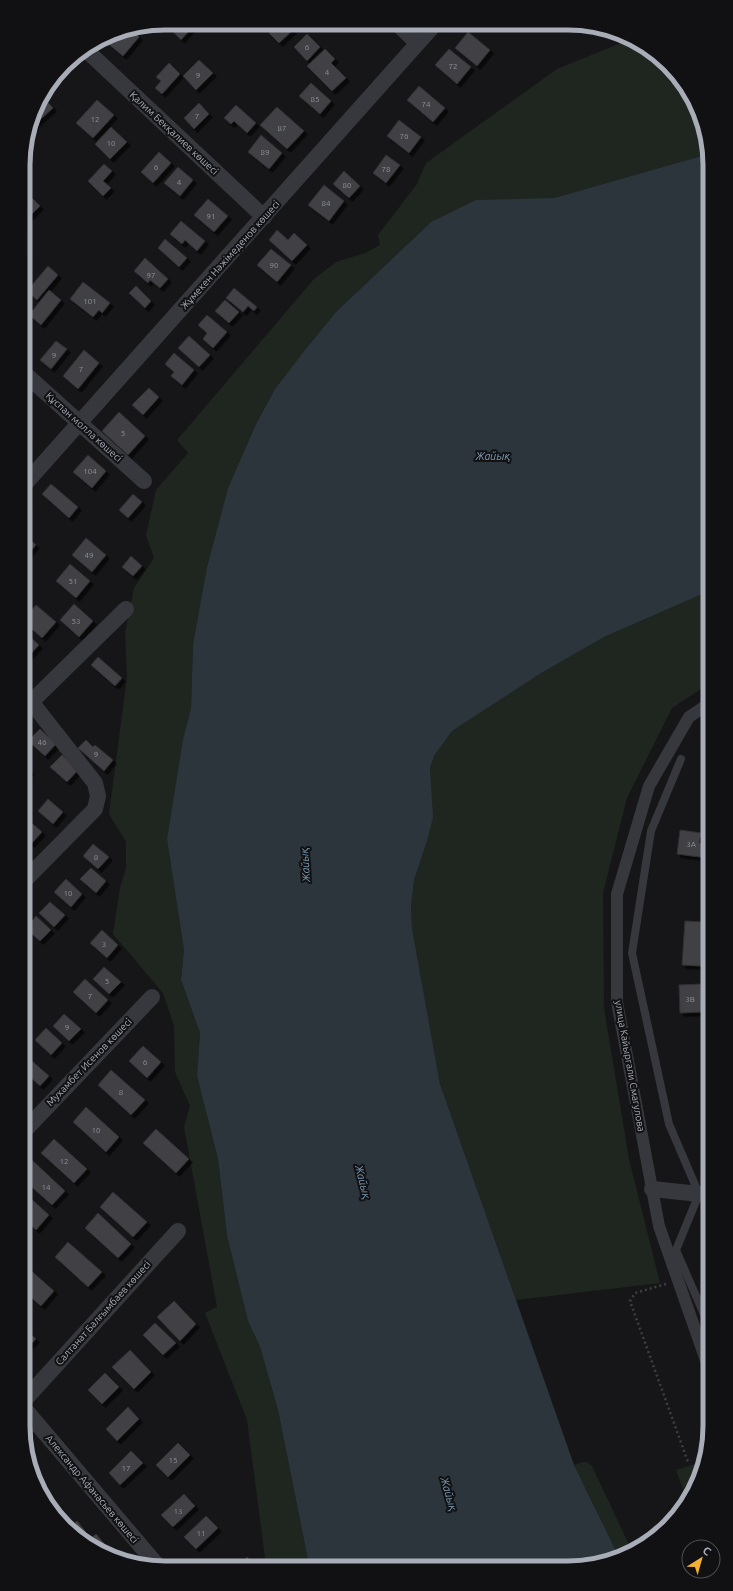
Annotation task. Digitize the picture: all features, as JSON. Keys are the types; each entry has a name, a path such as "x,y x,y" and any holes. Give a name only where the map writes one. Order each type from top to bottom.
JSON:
{"street":[{"path":"404,30 417,43"},
{"name":"Жұмекен Нәжімеденов көшесі","path":"30,477 264,217 429,30"},
{"name":"Қалим Бекқалиев көшесі","path":"90,53 264,217"},
{"name":"Құспан молла көшесі","path":"30,379 80,422 144,481"},
{"path":"30,698 126,609"},
{"path":"30,705 95,782 98,796 95,809 30,875"},
{"name":"улица Кайыргали Смагулова","path":"703,708 689,717 649,786 617,894 617,1002 652,1189 659,1226 703,1352"},
{"name":"Мухамбет Исенов көшесі","path":"30,1125 152,997"},
{"path":"652,1189 703,1194"},
{"name":"Салтанат Балғымбаев көшесі","path":"30,1394 178,1231"},
{"name":"Александр Афанасьев көшесі","path":"30,1415 153,1561"}],"lane":[{"path":"681,759 651,832 632,953 669,1124 703,1192"},
{"path":"703,1196 676,1250 703,1312"}],"path":[{"path":"661,1286 635,1293 630,1301 688,1462"}],"shaded area":[{"path":"624,42 636,48 664,69 685,97 693,113 702,147 702,156 554,198 531,200 431,222 336,312 275,389 256,424 228,488 207,567 193,644 191,708 183,739 167,839 184,950 181,980 200,1033 197,1076 218,1159 227,1236 248,1321 260,1347 278,1410 308,1561 265,1561 247,1420 205,1313 217,1307 184,1127 190,1106 175,1072 174,1026 163,993 113,934 120,888 126,868 126,842 109,814 127,677 125,633 134,588 154,558 146,535 156,490 188,453 177,440 314,279 336,262 365,253 380,245 378,235 417,184 426,163 557,69"},
{"path":"703,594 703,688 672,708 627,798 603,893 604,1008 629,1159 660,1283 516,1300 440,1084 412,928 411,906 414,880 427,841 430,770 434,756 452,731 543,672 604,637"},
{"path":"587,1462 592,1466 630,1546 617,1552 574,1465"},
{"path":"698,1463 693,1478 685,1493 676,1470"}],"water":[{"name":"Жайық","path":"702,156 703,594 604,637 543,672 452,731 434,756 430,769 433,817 414,880 411,906 412,928 440,1084 574,1465 617,1552 586,1560 568,1561 308,1561 278,1410 260,1347 248,1321 227,1236 218,1159 197,1076 200,1033 181,980 184,950 167,839 183,739 191,708 193,644 207,567 228,488 256,424 275,389 304,351 336,312 431,222 476,200 554,198"}],"building":[{"path":"172,30 190,30 181,40"},
{"path":"272,30 293,30 279,43 269,33"},
{"path":"468,32 490,50 477,66 455,48"},
{"path":"135,34 139,37 123,56 107,43 121,37"},
{"path":"307,34 320,47 307,61 294,47"},
{"path":"325,49 335,59 331,63 346,78 332,91 307,66"},
{"path":"449,49 471,67 457,84 435,65"},
{"path":"199,60 213,73 196,90 183,76"},
{"path":"169,63 180,74 162,94 155,88 161,81 156,77"},
{"path":"311,83 331,101 320,114 299,96"},
{"path":"419,86 445,108 433,122 407,100"},
{"path":"97,100 114,115 93,138 76,123"},
{"path":"46,101 53,108 37,122"},
{"path":"199,103 209,114 194,129 184,118"},
{"path":"236,105 256,123 247,133 234,121 231,124 224,118"},
{"path":"277,107 304,131 287,149 260,125"},
{"path":"399,120 421,137 409,153 387,136"},
{"path":"111,127 127,142 110,159 95,144"},
{"path":"261,135 282,153 269,169 248,152"},
{"path":"159,152 171,163 153,183 141,172"},
{"path":"386,155 400,165 386,183 373,173"},
{"path":"104,164 112,171 103,181 111,188 103,196 88,181"},
{"path":"178,167 193,180 180,196 164,183"},
{"path":"344,171 360,186 349,198 333,184"},
{"path":"324,185 344,201 329,221 308,205"},
{"path":"30,196 40,206 30,216"},
{"path":"208,199 228,216 214,232 194,215"},
{"path":"181,221 205,241 197,251 185,240 182,244 170,234"},
{"path":"277,230 288,240 294,233 307,245 292,261 269,240"},
{"path":"165,239 187,258 179,267 158,248"},
{"path":"271,249 291,265 277,282 257,265"},
{"path":"145,258 168,279 160,288 150,280 148,283 134,271"},
{"path":"48,266 58,275 37,300 30,294 30,287"},
{"path":"83,282 110,303 102,313 99,310 93,317 70,299"},
{"path":"136,286 151,301 145,308 129,293"},
{"path":"234,288 257,307 254,311 248,306 243,312 226,298"},
{"path":"49,290 61,300 41,325 30,316 30,314"},
{"path":"225,300 239,312 229,323 215,311"},
{"path":"207,315 227,332 213,348 203,339 207,333 198,325"},
{"path":"189,336 210,355 199,367 178,348"},
{"path":"56,341 67,349 51,369 40,360"},
{"path":"84,350 99,363 78,389 63,376"},
{"path":"174,353 194,370 182,385 171,376 174,372 165,364"},
{"path":"149,388 159,397 143,415 132,405"},
{"path":"119,412 145,436 128,455 102,431"},
{"path":"88,455 106,471 92,488 73,472"},
{"path":"51,484 78,507 69,518 42,494"},
{"path":"133,494 142,502 128,518 119,510"},
{"path":"86,538 106,555 92,572 72,555"},
{"path":"30,540 36,545 30,552"},
{"path":"131,556 142,566 133,576 122,567"},
{"path":"70,564 90,581 76,598 56,581"},
{"path":"74,604 93,621 79,637 60,620"},
{"path":"36,605 56,622 42,638 30,627 30,612"},
{"path":"30,637 39,645 30,655"},
{"path":"98,657 122,678 115,686 91,665"},
{"path":"40,729 56,744 45,756 30,743 30,739"},
{"path":"86,740 93,747 95,745 113,760 104,771 78,748"},
{"path":"62,755 78,770 67,782 50,767"},
{"path":"48,799 63,812 53,824 38,811"},
{"path":"30,822 42,832 31,844 30,843"},
{"path":"680,830 701,833 699,843 703,843 703,857 677,854"},
{"path":"93,844 109,857 98,869 83,856"},
{"path":"91,868 106,881 96,893 80,879"},
{"path":"66,879 82,894 71,907 54,892"},
{"path":"50,902 65,915 54,927 39,913"},
{"path":"36,916 51,930 40,941 30,932 30,924"},
{"path":"685,921 703,922 701,966 682,965"},
{"path":"102,930 118,945 107,958 90,943"},
{"path":"104,967 121,982 109,994 93,979"},
{"path":"85,979 108,1000 96,1013 73,992"},
{"path":"701,984 702,1012 680,1013 679,985"},
{"path":"64,1014 81,1029 69,1041 53,1026"},
{"path":"46,1028 62,1043 51,1055 35,1040"},
{"path":"143,1046 161,1062 147,1078 129,1061"},
{"path":"31,1060 49,1076 40,1086 30,1077"},
{"path":"111,1070 145,1100 131,1115 98,1085"},
{"path":"86,1107 119,1137 106,1152 73,1122"},
{"path":"156,1129 189,1159 176,1173 143,1143"},
{"path":"54,1139 87,1169 74,1183 41,1153"},
{"path":"32,1160 65,1191 52,1205 30,1186 30,1162"},
{"path":"113,1192 147,1222 133,1237 100,1207"},
{"path":"30,1198 49,1215 36,1230 30,1225"},
{"path":"98,1213 131,1244 118,1258 85,1228"},
{"path":"68,1242 102,1272 88,1287 55,1257"},
{"path":"30,1270 54,1291 41,1306 30,1297"},
{"path":"174,1301 196,1324 180,1341 157,1317"},
{"path":"155,1323 176,1343 163,1355 143,1335"},
{"path":"30,1334 36,1339 30,1345"},
{"path":"130,1350 151,1372 134,1389 112,1367"},
{"path":"105,1373 119,1387 102,1404 88,1390"},
{"path":"128,1407 139,1419 117,1441 106,1429"},
{"path":"178,1443 190,1455 168,1477 156,1465"},
{"path":"131,1451 143,1463 120,1485 109,1473"},
{"path":"184,1494 195,1506 173,1527 161,1515"},
{"path":"206,1516 218,1528 196,1549 184,1537"},
{"path":"77,1521 86,1532 84,1534 73,1525"},
{"path":"96,1534 108,1548 105,1547 91,1539"},
{"path":"247,1557 251,1561 244,1561"}]}
